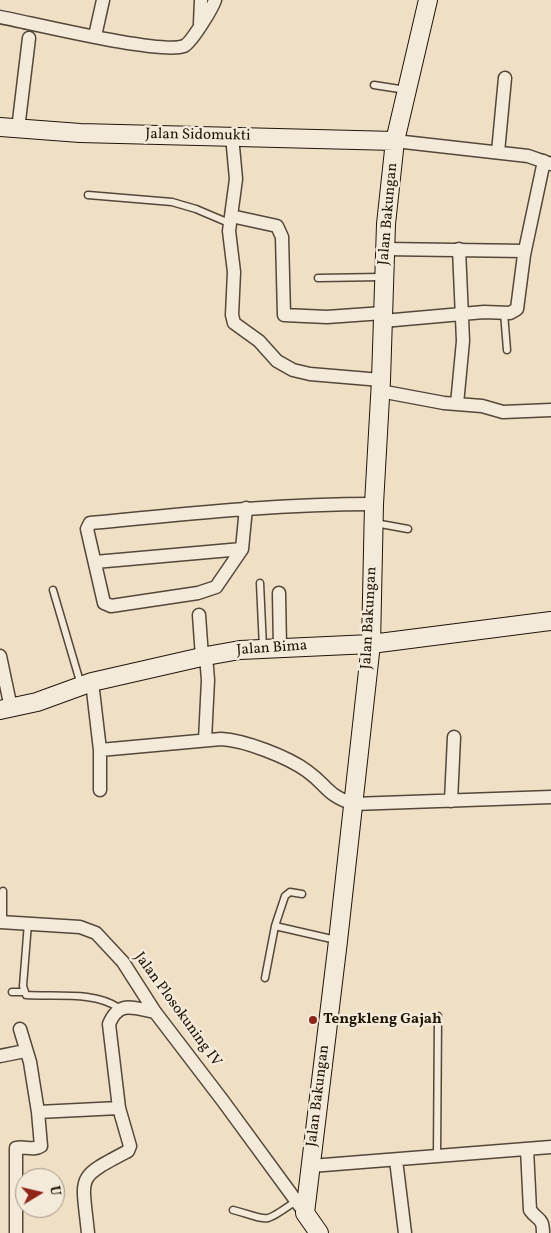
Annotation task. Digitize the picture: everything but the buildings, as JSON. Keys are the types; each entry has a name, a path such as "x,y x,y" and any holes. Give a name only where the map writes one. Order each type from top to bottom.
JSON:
{"main road":[{"name":"Jalan Bakungan","path":"300,1207 310,1175 338,941 370,644 374,504 381,385 384,249 396,141 428,0"},
{"name":"Jalan Sidomukti","path":"0,127 80,133 396,141"},
{"name":"Jalan Bima","path":"6,709 87,684 204,656 271,649 370,644 551,621"},
{"path":"300,1207 319,1233"}],"street":[{"path":"95,36 103,0"},
{"path":"200,24 201,0"},
{"path":"0,17 95,36 176,49 192,40 200,24 212,11 215,0"},
{"path":"18,129 29,38"},
{"path":"498,152 505,78"},
{"path":"232,136 236,179 230,219 234,272 232,316 234,323 259,341 278,361 293,370 381,385 457,404 482,406 503,412 551,410"},
{"path":"230,219 273,225 280,228 282,237 284,315 383,317 510,313 518,307 525,251 548,163 528,156 396,141"},
{"path":"384,249 525,251"},
{"path":"457,404 463,341 459,249"},
{"path":"246,508 242,549 216,587 198,593 111,606 107,605 103,599 87,529 90,523 246,508 300,504 374,504"},
{"path":"95,562 242,549"},
{"path":"271,649 279,593"},
{"path":"199,615 208,680 205,740"},
{"path":"0,656 6,709"},
{"path":"87,684 100,750 100,790"},
{"path":"450,801 454,737"},
{"path":"100,750 205,740 234,740 297,764 310,772 329,793 353,804 551,797"},
{"name":"Jalan Plosokuning IV","path":"2,922 80,927 96,933 124,962 155,1012 300,1207"},
{"path":"88,1233 83,1185 86,1176 98,1166 130,1149 119,1108 109,1024 113,1014 119,1008 129,1007 155,1012"},
{"path":"16,1233 16,1148 38,1148 41,1146 30,1062 20,1028"},
{"path":"0,1056 26,1051"},
{"path":"38,1112 119,1108"},
{"path":"288,1189 310,1175 396,1160 551,1147"},
{"path":"527,1149 530,1210 540,1218 543,1224 543,1233"},
{"path":"396,1160 405,1233"}],"lane":[{"path":"374,85 407,90"},
{"path":"88,196 172,202 230,219"},
{"path":"318,278 383,277"},
{"path":"504,312 507,350"},
{"path":"374,522 408,529"},
{"path":"260,583 271,649"},
{"path":"53,590 87,684"},
{"path":"2,922 3,891"},
{"path":"265,978 275,926 285,896 290,892 302,894"},
{"path":"24,992 28,923"},
{"path":"275,926 338,941"},
{"path":"12,992 24,992 26,995 88,998 108,1001 119,1008"},
{"path":"437,1156 438,1016"},
{"path":"233,1210 264,1220 300,1207"}],"place":[{"name":"Tengkleng Gajah","path":"313,1020"}]}
